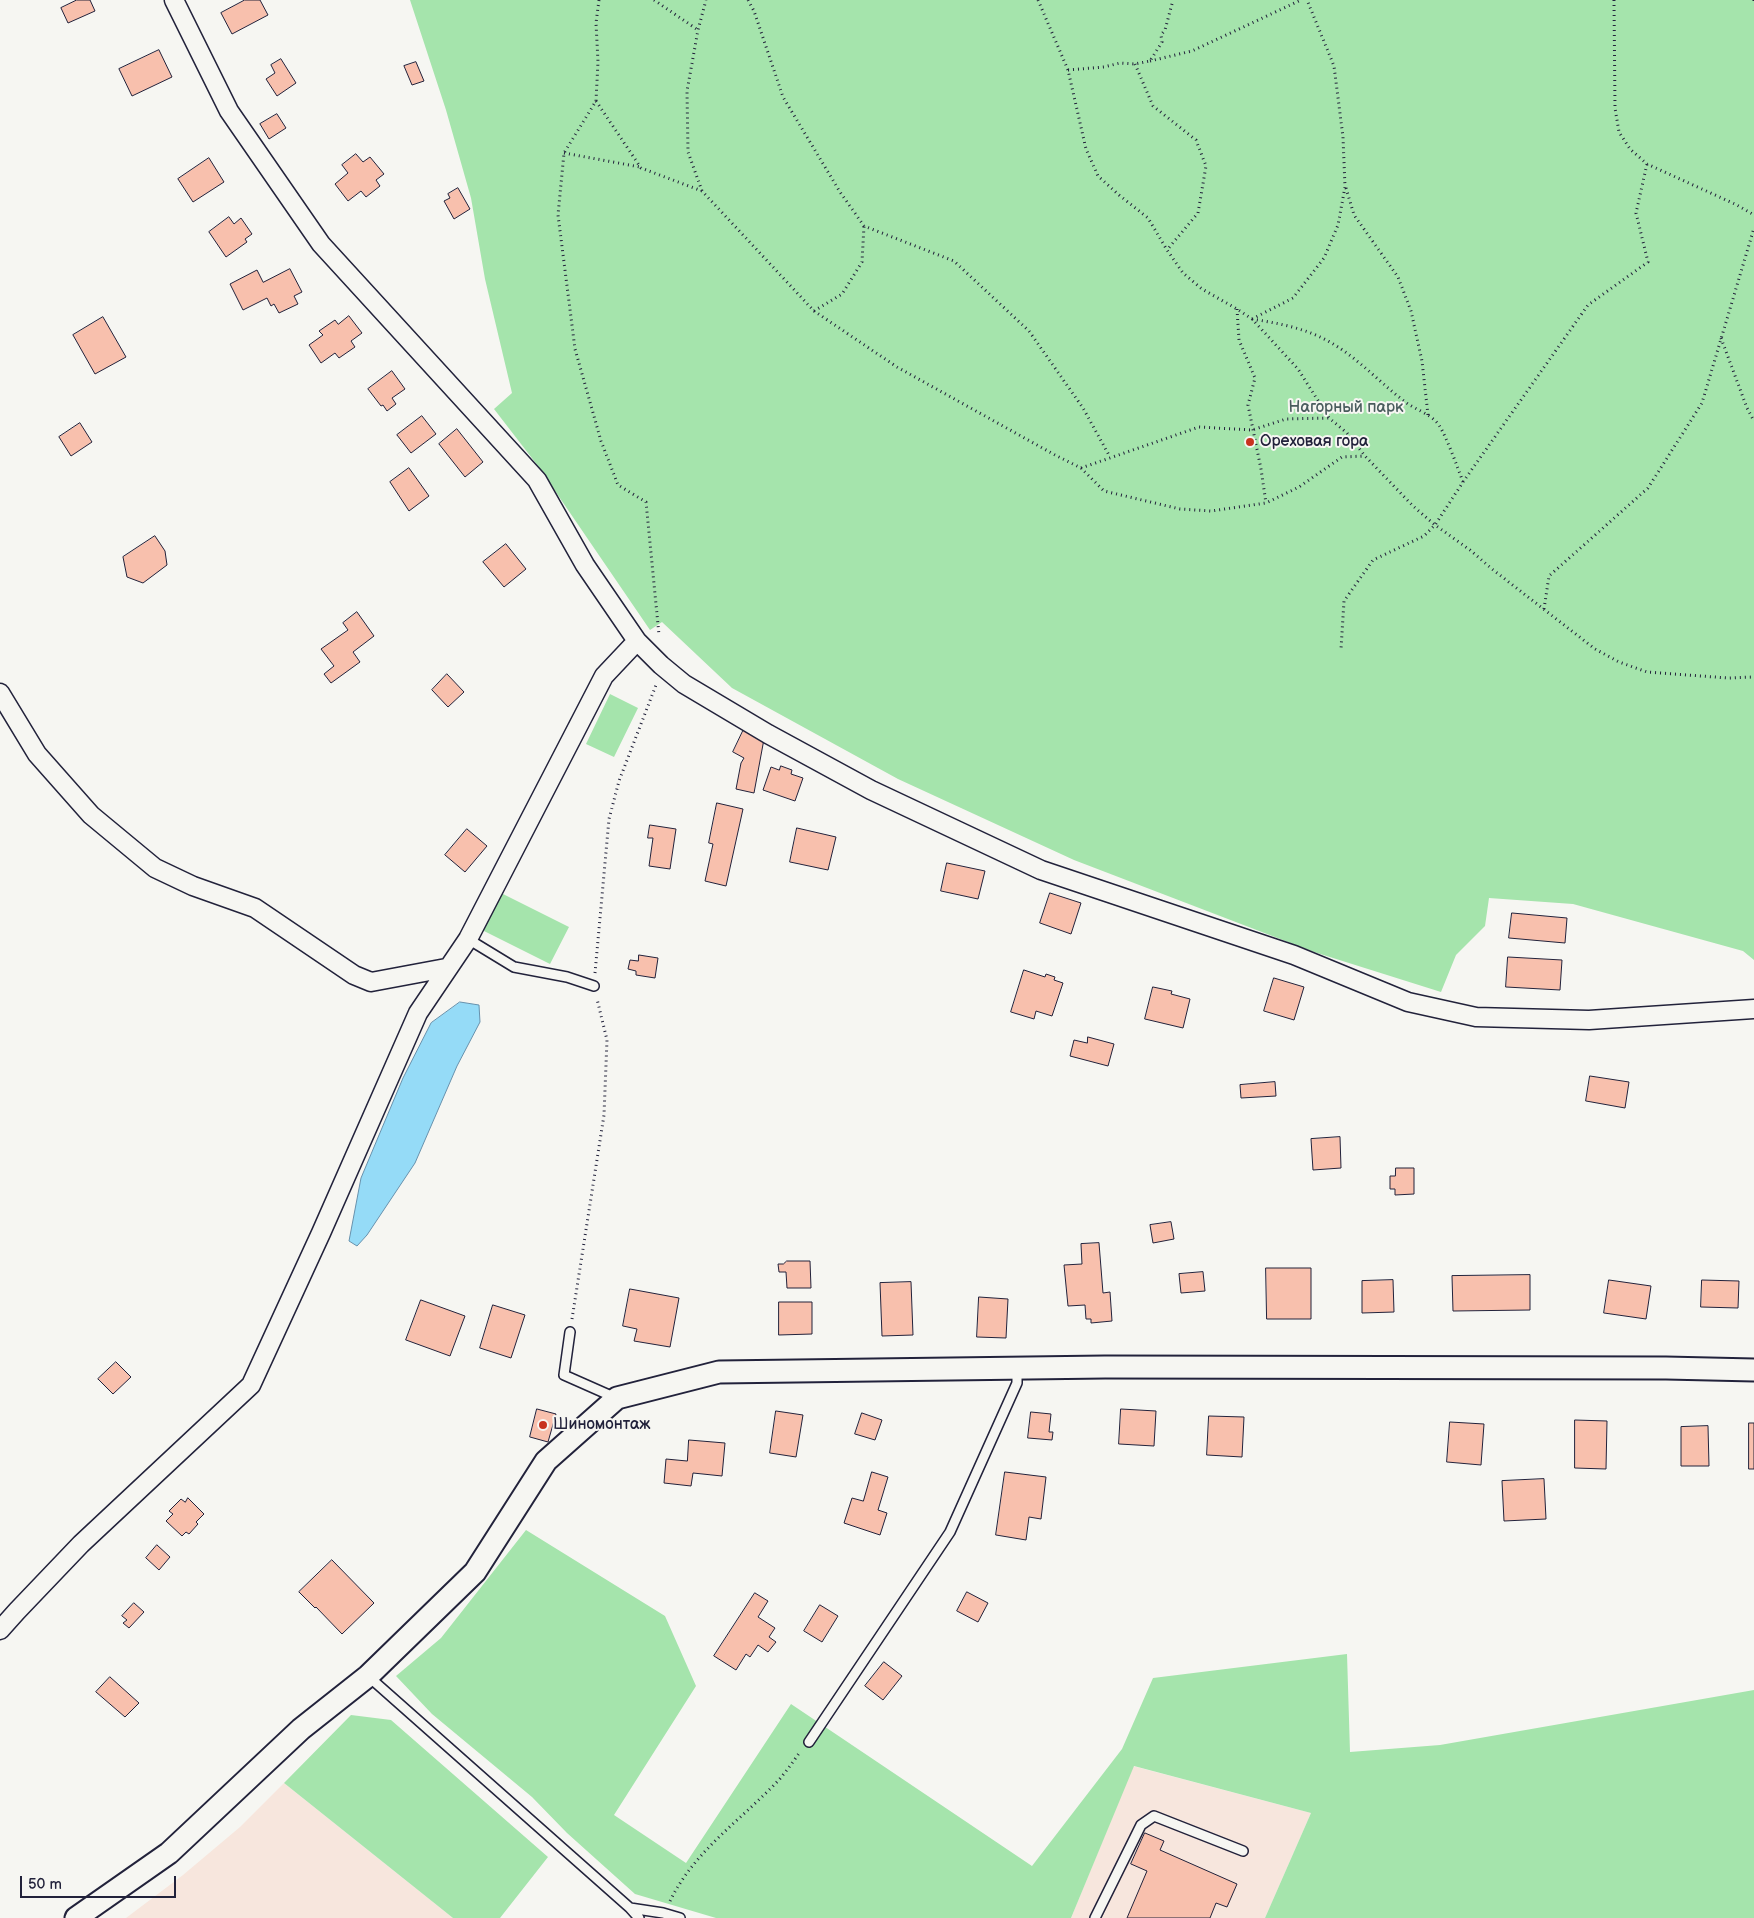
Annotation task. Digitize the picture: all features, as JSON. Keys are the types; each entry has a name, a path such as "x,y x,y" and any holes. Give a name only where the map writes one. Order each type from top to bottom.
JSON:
{"street":[{"path":"174,0 229,111 321,244 537,480 586,565 637,641 661,665 684,684 871,790 1041,870 1294,955 1408,1002 1476,1017 1589,1020 1754,1010"},
{"path":"0,1630 81,1544 251,1385 321,1233 418,1013 446,968 468,938 604,676 637,641"},
{"path":"0,693 37,754 92,815 155,868 193,886 254,908 354,975 371,982 446,968"},
{"path":"76,1918 169,1853 301,1729 368,1676 474,1572 546,1461 617,1398 719,1372 1017,1368 1616,1368 1754,1370"}],"lane":[{"path":"468,938 514,967 567,977 594,986"},
{"path":"570,1332 564,1375 617,1398"},
{"path":"808,1742 950,1532 1017,1382 1017,1368"},
{"path":"368,1676 639,1918"},
{"path":"1095,1918 1141,1825 1154,1816 1243,1851"},
{"path":"630,1908 664,1913 680,1918"}],"path":[{"path":"598,0 596,23 598,62 596,101 564,153 558,215 575,349 602,441 618,485 646,502 661,665"},
{"path":"654,0 698,30"},
{"path":"706,0 698,30 687,91 688,152 702,192 814,311 897,367 1080,468 1104,491 1180,509 1211,512 1266,503 1299,487 1342,457 1365,456"},
{"path":"748,0 754,11 784,97 840,192 864,226 954,261 1029,331 1083,408 1110,457"},
{"path":"1038,0 1068,70 1086,149 1098,176 1148,218 1183,274 1202,289 1252,319 1298,369 1329,418 1347,433 1365,456 1413,506 1595,649 1619,662 1647,672 1728,678 1754,677"},
{"path":"1150,61 1162,42 1161,35 1165,30 1173,0"},
{"path":"1068,70 1104,67 1120,63 1135,64 1192,51 1301,0"},
{"path":"1308,0 1334,66 1343,136 1346,187 1354,214 1398,277 1412,311 1422,361 1428,415"},
{"path":"1614,0 1615,108 1620,132 1630,149 1648,164 1737,205 1754,215"},
{"path":"1135,64 1153,106 1196,140 1206,166 1198,213 1167,250"},
{"path":"596,101 641,168"},
{"path":"564,153 641,168 702,192"},
{"path":"1341,649 1344,601 1373,560 1424,536 1435,525 1463,482 1588,305 1648,262 1636,213 1648,164"},
{"path":"1252,319 1293,298 1324,258 1338,226 1346,187"},
{"path":"814,311 842,294 862,262 864,226"},
{"path":"1544,610 1549,576 1648,488 1702,403 1754,228"},
{"path":"1237,309 1239,340 1255,378 1248,405 1266,503"},
{"path":"1252,319 1282,324 1326,339 1356,360 1410,406 1428,415 1439,425 1463,482"},
{"path":"1721,338 1747,408 1754,421"},
{"path":"1080,468 1199,427 1252,430 1286,419 1329,418"},
{"path":"664,1913 675,1890 696,1860 718,1836 775,1784 808,1742"}],"shaded area":[{"path":"1133,1766 1311,1813 1265,1918 1071,1918"},
{"path":"284,1783 453,1918 126,1918 183,1875 240,1827"}],"green space":[{"name":"Нагорный парк","path":"410,0 1754,0 1754,960 1743,951 1573,904 1489,898 1485,926 1456,955 1441,992 1314,952 1074,860 898,779 732,688 662,622 650,630 538,466 494,409 512,393 485,279 471,198 446,110"},
{"path":"610,694 638,708 614,757 586,744"},
{"path":"501,893 569,927 550,964 482,930"},
{"path":"526,1530 665,1616 696,1686 614,1815 686,1863 791,1704 1032,1866 1122,1749 1153,1678 1347,1654 1350,1752 1440,1745 1754,1690 1754,1918 1265,1918 1311,1813 1134,1766 1071,1918 716,1918 635,1894 567,1833 532,1797 432,1714 396,1676 441,1638"},
{"path":"351,1715 391,1720 548,1857 500,1918 453,1918 284,1783"}],"water":[{"path":"460,1002 479,1005 480,1022 457,1066 415,1163 367,1235 357,1246 349,1241 361,1178 403,1078 431,1023"}],"building":[{"path":"77,0 90,0 95,11 68,23 61,8"},
{"path":"245,0 260,0 268,15 232,34 221,13"},
{"path":"159,50 172,77 132,96 119,69"},
{"path":"281,59 296,83 277,96 266,79 275,73 271,65"},
{"path":"416,62 424,81 412,85 404,66"},
{"path":"277,114 286,128 269,139 260,124"},
{"path":"356,154 363,162 370,157 384,174 376,180 380,186 366,197 361,191 348,201 335,184 348,173 342,165"},
{"path":"209,158 224,182 193,202 178,179"},
{"path":"458,188 470,209 454,219 444,201 450,198 448,194"},
{"path":"229,217 234,224 241,218 252,234 245,239 247,242 226,257 209,232"},
{"path":"290,269 302,292 294,296 298,304 279,313 274,304 271,306 267,298 243,310 230,284 257,270 263,282"},
{"path":"349,316 362,333 351,341 355,347 339,358 335,353 321,363 309,345 323,335 319,331 335,320 338,324"},
{"path":"103,317 126,357 95,374 73,335"},
{"path":"392,371 405,389 392,398 396,404 387,411 368,389"},
{"path":"422,416 436,434 411,453 397,435"},
{"path":"80,423 92,442 71,456 59,437"},
{"path":"457,429 483,462 465,477 439,444"},
{"path":"409,468 429,496 409,511 390,482"},
{"path":"155,536 165,551 167,565 143,583 127,577 123,557"},
{"path":"506,544 526,569 504,587 483,562"},
{"path":"357,612 374,636 353,652 360,662 331,683 324,674 334,666 321,649 348,630 343,623"},
{"path":"447,674 464,692 448,707 432,690"},
{"path":"744,729 764,739 754,793 736,789 741,763 744,758 733,752"},
{"path":"781,766 792,770 791,774 803,778 795,801 763,790 771,767 779,770"},
{"path":"717,803 743,809 726,886 705,881 713,844 709,843"},
{"path":"650,825 676,829 670,869 649,866 653,838 648,838"},
{"path":"797,828 836,837 828,870 790,862"},
{"path":"467,829 487,846 465,872 445,855"},
{"path":"947,863 985,871 978,899 941,891"},
{"path":"1050,893 1081,903 1071,934 1040,923"},
{"path":"1512,913 1567,918 1565,943 1509,938"},
{"path":"639,955 658,958 655,978 636,975 636,971 628,969 630,960 638,961"},
{"path":"1508,957 1562,960 1560,990 1506,987"},
{"path":"1024,970 1045,977 1046,974 1055,977 1054,980 1063,983 1052,1016 1036,1011 1034,1019 1011,1012"},
{"path":"1274,978 1304,987 1294,1020 1264,1011"},
{"path":"1153,987 1172,991 1171,994 1190,999 1183,1028 1145,1019"},
{"path":"1088,1037 1114,1044 1108,1066 1070,1056 1074,1040 1087,1043"},
{"path":"1590,1076 1629,1082 1625,1108 1586,1101"},
{"path":"1275,1082 1276,1096 1241,1098 1240,1085"},
{"path":"1340,1137 1341,1168 1313,1170 1311,1139"},
{"path":"1396,1168 1414,1168 1414,1194 1395,1195 1395,1189 1390,1189 1390,1176 1395,1176"},
{"path":"1171,1222 1174,1239 1153,1243 1150,1225"},
{"path":"1099,1243 1103,1293 1110,1292 1112,1321 1091,1323 1091,1319 1086,1319 1085,1305 1068,1306 1064,1265 1082,1264 1081,1244"},
{"path":"787,1261 810,1261 811,1288 787,1288 786,1272 779,1272 778,1264 783,1264"},
{"path":"1266,1268 1311,1268 1311,1319 1267,1319"},
{"path":"1203,1272 1205,1291 1181,1293 1179,1274"},
{"path":"1530,1275 1530,1310 1453,1311 1452,1276"},
{"path":"1393,1280 1394,1312 1362,1313 1362,1281"},
{"path":"1609,1280 1651,1286 1646,1319 1604,1313"},
{"path":"1702,1280 1739,1281 1738,1308 1701,1307"},
{"path":"911,1282 913,1335 882,1336 880,1283"},
{"path":"630,1289 679,1298 670,1347 634,1341 637,1329 623,1326"},
{"path":"979,1297 1008,1299 1006,1338 977,1337"},
{"path":"421,1300 465,1316 450,1356 406,1340"},
{"path":"779,1302 812,1302 812,1334 779,1335"},
{"path":"493,1305 525,1315 511,1358 480,1348"},
{"path":"116,1362 131,1377 113,1394 98,1379"},
{"name":"Шиномонтаж","path":"537,1409 556,1414 548,1442 530,1437"},
{"path":"1121,1409 1156,1411 1154,1446 1119,1444"},
{"path":"776,1411 803,1415 796,1457 770,1453"},
{"path":"1031,1412 1051,1414 1049,1432 1053,1432 1052,1440 1028,1438"},
{"path":"862,1413 882,1420 875,1440 855,1434"},
{"path":"1209,1416 1244,1417 1242,1457 1207,1455"},
{"path":"1575,1420 1607,1421 1606,1469 1575,1468"},
{"path":"1450,1422 1484,1424 1481,1465 1447,1462"},
{"path":"1749,1423 1754,1423 1754,1469 1749,1469"},
{"path":"1708,1426 1709,1466 1681,1466 1681,1427"},
{"path":"689,1440 725,1443 722,1476 693,1473 691,1486 664,1483 666,1459 687,1461"},
{"path":"872,1472 888,1477 878,1510 887,1513 880,1535 844,1523 852,1498 863,1501"},
{"path":"1005,1472 1046,1477 1041,1519 1029,1517 1026,1540 996,1535"},
{"path":"1544,1479 1546,1519 1504,1521 1502,1481"},
{"path":"188,1498 204,1514 196,1522 198,1524 189,1534 186,1532 182,1536 166,1521 173,1514 169,1511 181,1499 185,1502"},
{"path":"157,1545 170,1557 159,1570 146,1558"},
{"path":"332,1560 374,1603 342,1634 299,1592"},
{"path":"967,1592 988,1603 978,1622 957,1611"},
{"path":"755,1593 768,1601 758,1617 775,1628 769,1637 776,1642 768,1652 758,1645 750,1657 746,1654 736,1670 714,1656"},
{"path":"134,1603 144,1612 129,1628 123,1623 127,1620 122,1616"},
{"path":"820,1605 838,1616 822,1642 804,1631"},
{"path":"884,1662 902,1676 883,1700 865,1686"},
{"path":"110,1677 139,1703 125,1717 96,1692"},
{"path":"1145,1833 1164,1841 1160,1850 1237,1884 1227,1907 1216,1903 1210,1918 1127,1918 1147,1871 1131,1864"}],"place":[{"name":"Ореховая гора","path":"1250,442"},
{"name":"Шиномонтаж","path":"543,1425"}]}
